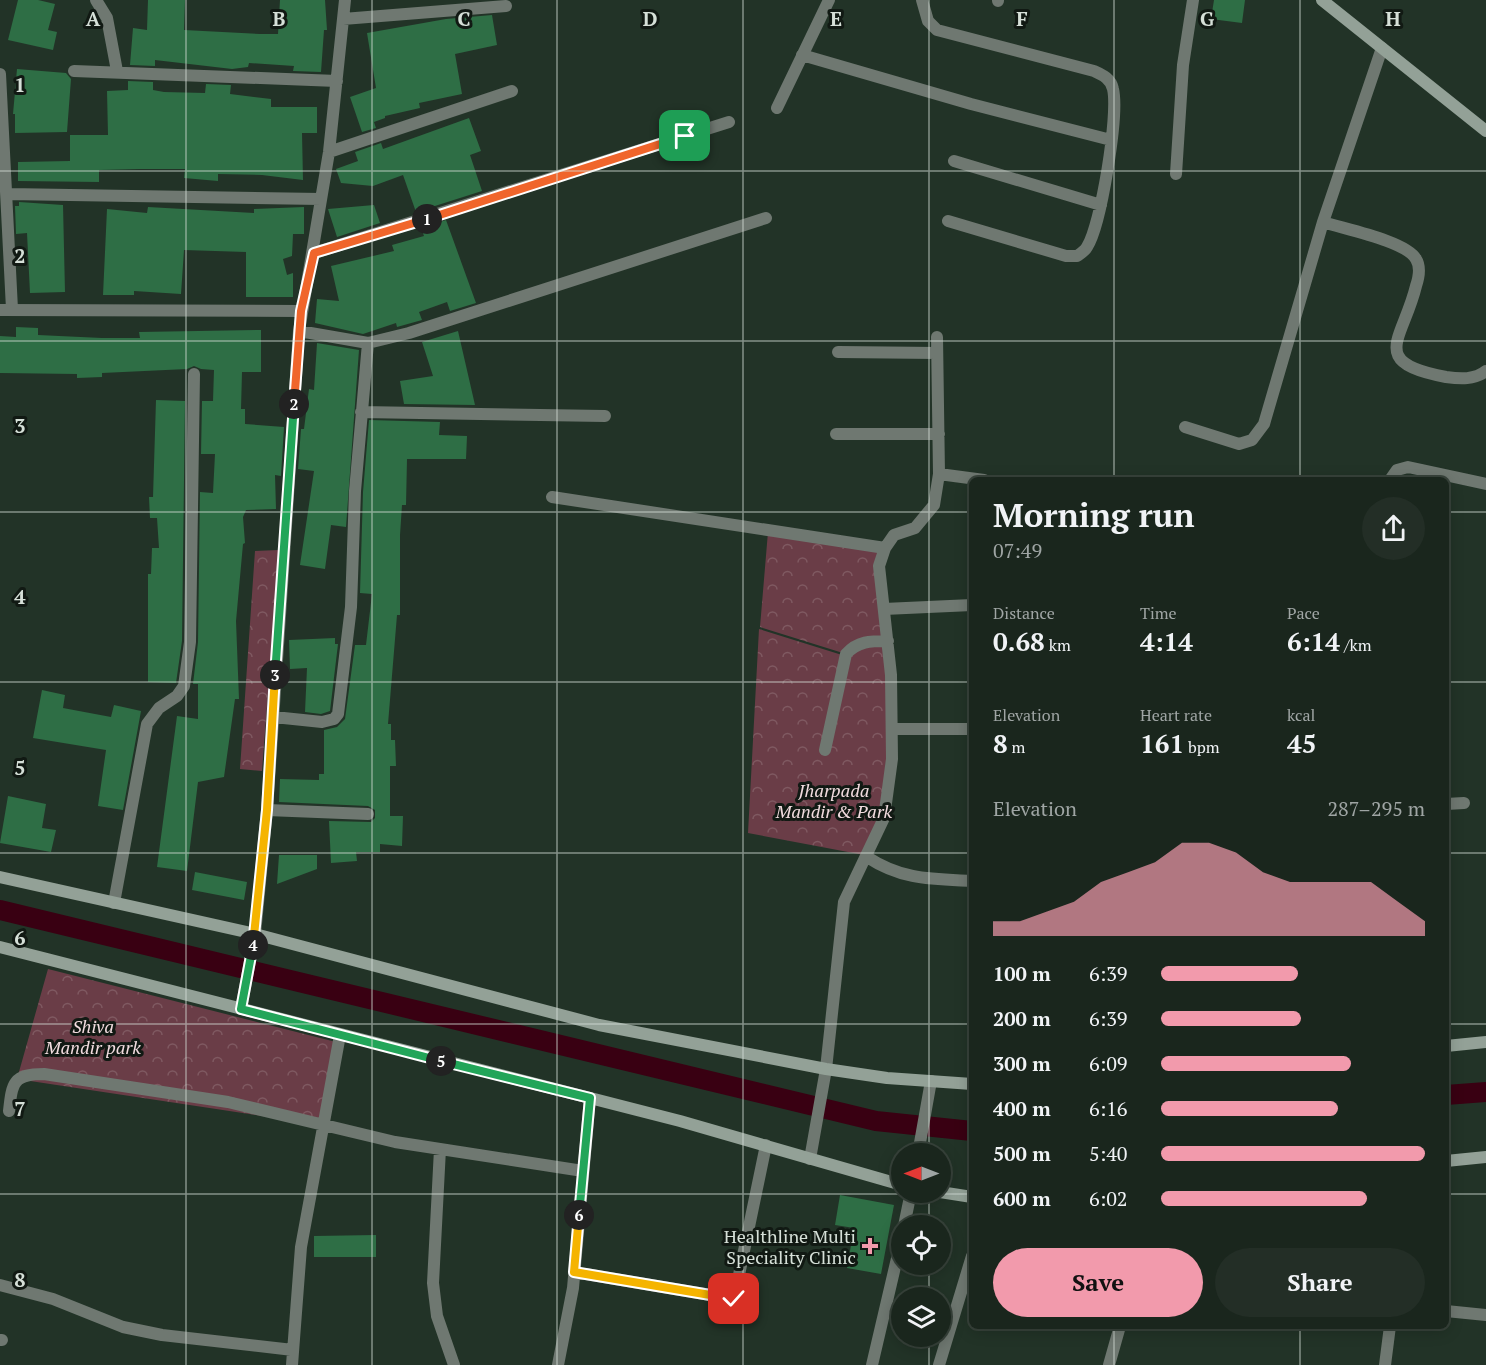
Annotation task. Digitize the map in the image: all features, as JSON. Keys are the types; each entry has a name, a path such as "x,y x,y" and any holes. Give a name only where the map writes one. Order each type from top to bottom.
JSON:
{"street":[{"path":"96,0 107,18 117,71"},
{"path":"241,1008 255,935 267,810 301,311 314,253 329,152 345,0"},
{"path":"777,108 829,0"},
{"path":"922,0 928,21 936,30 1094,71 1106,77 1113,87 1111,140 1101,205 1086,249 1077,256 948,222"},
{"path":"1176,174 1183,65 1193,0"},
{"path":"1322,0 1486,131"},
{"path":"344,19 506,6"},
{"path":"1185,426 1239,444 1252,440 1264,424 1323,222 1382,48"},
{"path":"802,55 971,104 1111,140"},
{"path":"74,70 337,81"},
{"path":"0,74 8,194 6,309 301,311"},
{"path":"329,152 512,91"},
{"path":"314,253 729,122"},
{"path":"954,161 1101,205"},
{"path":"8,194 321,199"},
{"path":"299,331 368,343 410,333 766,218"},
{"path":"1323,222 1406,248 1416,259 1420,272 1414,297 1397,341 1396,352 1401,362 1411,368 1456,379 1473,378 1486,371"},
{"path":"810,1159 826,1069 844,902 884,818 892,759 891,675 879,566 885,548 894,535 915,528 925,519 934,505 939,474 937,337"},
{"path":"273,717 322,722 334,719 338,714 351,607 361,411 368,343"},
{"path":"838,352 937,353"},
{"path":"114,903 147,724 159,708 177,696 184,686 190,642 194,374"},
{"path":"361,411 605,416"},
{"path":"836,434 939,434"},
{"path":"1392,477 1397,470 1408,467 1486,483"},
{"path":"939,474 969,478"},
{"path":"552,497 885,548"},
{"path":"884,609 969,605"},
{"path":"825,750 846,654 855,645 867,641 888,641"},
{"path":"892,729 969,729"},
{"path":"1449,804 1464,803"},
{"path":"267,810 368,814"},
{"path":"867,857 887,870 915,878 969,881"},
{"path":"0,877 255,935 599,1025 826,1069 969,1084"},
{"path":"0,947 590,1098 766,1145 891,1182"},
{"path":"292,1365 301,1247 340,1035"},
{"path":"1449,1046 1486,1042"},
{"path":"9,1111 12,1089 17,1079 28,1074 44,1074 228,1102 395,1142 583,1171"},
{"path":"920,1143 931,1081"},
{"path":"558,1365 574,1272 590,1098"},
{"path":"574,1272 734,1299 766,1145"},
{"path":"440,1149 433,1283 437,1316 454,1365"},
{"path":"1449,1161 1486,1157"},
{"path":"951,1194 969,1197"},
{"path":"939,1365 969,1266"},
{"path":"872,1365 893,1275"},
{"path":"0,1285 53,1299 123,1327 162,1335 293,1350"},
{"path":"1449,1311 1486,1315"},
{"path":"1109,1365 1119,1329"},
{"path":"1385,1365 1390,1329"}],"green space":[{"path":"768,532 883,549 886,640 843,653 760,627"},
{"path":"279,550 262,771 240,769 255,551"},
{"name":"Jharpada Mandir & Park","path":"759,629 848,656 856,647 885,644 889,729 881,818 864,855 748,833"},
{"name":"Shiva Mandir park","path":"48,969 336,1042 322,1125 17,1079"}],"building":[{"path":"18,0 38,0 55,4 48,30 57,32 53,50 8,40"},
{"path":"148,0 185,0 184,30 278,34 280,0 325,0 327,30 324,30 321,72 293,71 294,66 249,63 248,67 232,69 155,60 155,66 130,65 133,28 147,30"},
{"path":"1214,0 1245,0 1242,23 1211,19"},
{"path":"492,15 497,45 455,54 462,94 419,103 420,108 385,116 374,122 376,128 362,132 350,97 376,88 367,33 446,19"},
{"path":"17,69 66,73 71,79 67,132 15,133 15,114 13,114"},
{"path":"128,81 153,82 153,90 164,92 205,93 206,84 231,85 230,94 271,99 271,107 317,107 317,133 302,133 303,180 262,175 218,174 218,181 184,178 185,169 140,169 99,170 99,182 18,181 18,162 70,161 70,135 108,135 107,91 128,90"},
{"path":"469,118 481,151 470,155 482,191 416,212 403,175 373,186 341,183 336,169 358,161 355,152 381,143 383,149"},
{"path":"19,202 63,205 65,292 30,293 27,233 16,234 15,206 19,206"},
{"path":"374,205 380,223 337,237 328,209"},
{"path":"148,207 254,213 254,209 304,207 304,234 293,234 292,256 283,259 287,275 293,273 293,297 246,297 246,252 184,250 181,294 134,291 134,295 103,295 107,209 147,213"},
{"path":"446,220 476,303 450,311 447,302 419,312 422,320 397,327 396,323 363,334 315,323 317,299 339,301 331,266 394,251 392,245 424,236 421,228"},
{"path":"16,327 38,328 38,335 102,338 140,338 139,332 261,330 261,372 242,372 241,409 245,409 245,424 284,427 281,476 275,475 276,509 246,510 243,517 245,543 243,544 236,621 239,699 235,699 224,777 198,782 187,871 157,867 177,716 198,719 198,684 193,684 198,642 200,492 213,493 215,454 201,454 202,401 213,401 214,370 194,366 187,369 102,373 102,377 77,378 77,374 0,373 0,336 16,337"},
{"path":"458,331 475,405 404,404 400,381 433,376 422,342"},
{"path":"317,343 359,350 346,527 331,525 325,569 300,565 314,471 298,469 301,429 304,429 309,389 314,390"},
{"path":"156,400 185,401 182,641 176,683 148,682 148,574 151,574 152,548 159,548 157,518 150,518 149,497 153,497"},
{"path":"369,420 440,422 439,435 467,436 466,459 407,459 406,505 402,505 400,535 400,615 397,615 388,724 391,724 391,740 395,740 396,766 390,766 390,816 403,816 402,846 380,844 380,852 356,852 357,861 331,863 329,821 371,822 375,818 375,810 368,806 279,802 280,779 319,780 319,774 324,774 324,730 337,727 345,719 355,645 366,645 372,594 360,593 363,492"},
{"path":"335,638 335,644 338,644 330,711 321,714 305,712 307,668 290,669 289,640"},
{"path":"42,690 65,695 63,708 111,717 114,705 141,711 123,810 98,806 106,750 33,738"},
{"path":"8,796 46,804 42,828 56,830 51,852 0,843"},
{"path":"279,855 317,855 317,869 277,884"},
{"path":"195,872 247,882 244,900 192,890"},
{"path":"840,1195 894,1205 881,1274 847,1268 854,1228 835,1225"},
{"path":"376,1235 376,1257 314,1257 314,1236"}],"waterway":[{"path":"0,910 876,1121 969,1131"},
{"path":"1449,1095 1486,1092"}],"place":[{"name":"Healthline Multi Speciality Clinic","path":"870,1246"}],"route":[{"path":"685,136 314,253 301,311 299,331 267,810 255,934 241,1009 590,1098 574,1272 734,1299"}]}
